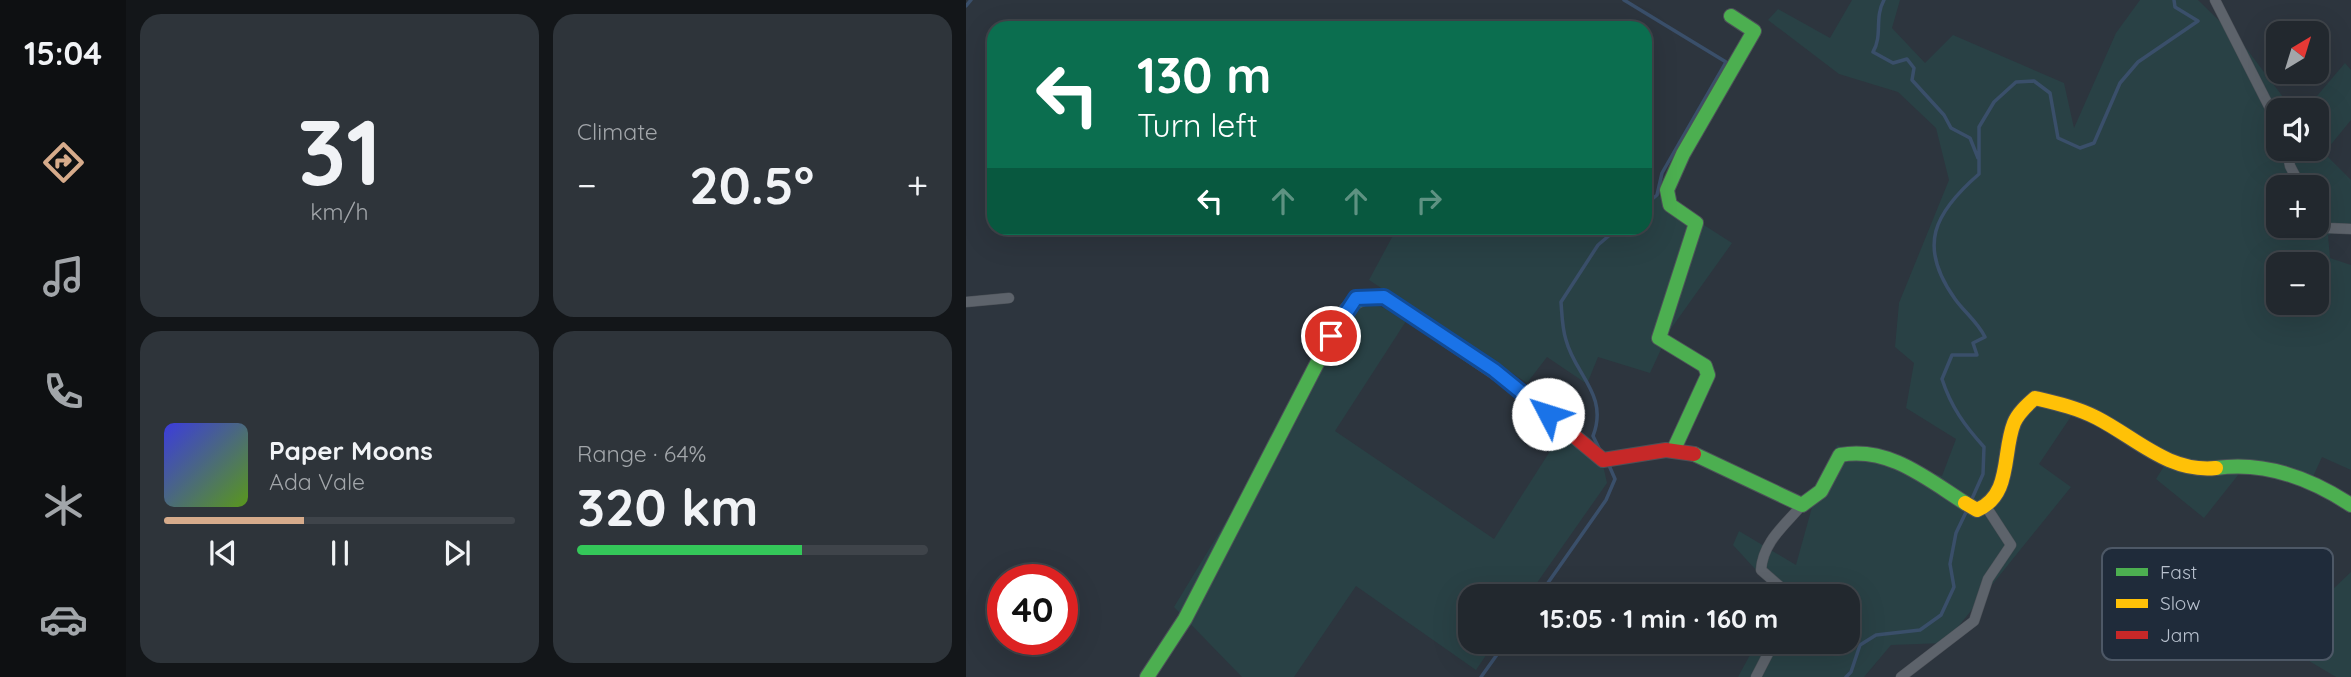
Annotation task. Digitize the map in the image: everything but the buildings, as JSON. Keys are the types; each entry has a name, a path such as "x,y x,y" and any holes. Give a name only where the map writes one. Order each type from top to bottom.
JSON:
{"street":[{"path":"2215,0 2266,100"},
{"path":"1674,449 1708,375 1704,366 1659,338 1696,223 1670,205 1667,190 1683,154 1754,31 1731,16"},
{"path":"2329,229 2351,229"},
{"path":"1147,677 1185,619 1315,364 1342,315 1356,298 1384,297 1494,370 1603,460 1674,449 1687,451 1802,505"},
{"path":"966,303 1009,298"},
{"path":"1777,584 1761,570 1762,555 1770,541 1802,505 1814,500 1824,490 1840,455 1854,450 1871,452 1929,479 1977,510 1987,508 1994,500 2001,482 2013,426 2021,410 2035,398 2076,409 2102,420 2127,439 2183,466 2210,471 2246,465 2311,481 2351,505"},
{"path":"1901,677 1974,621 1988,579 2011,545 1987,508"},
{"path":"1756,677 1768,654"}],"green space":[{"path":"1852,0 1900,0 1892,28 1925,63 1953,35 2064,83 2074,128 2116,33 2140,0 2198,0 2242,43 2266,75 2266,84 2273,84 2284,98 2266,98 2266,161 2329,161 2329,158 2351,180 2351,229 2329,235 2329,175 2266,175 2266,238 2328,238 2330,258 2351,265 2351,470 2322,457 2311,481 2246,465 2204,518 2156,479 2168,460 2076,409 2039,464 2071,487 1945,643 1891,645 1864,677 1738,677 1750,654 1860,654 1860,584 1769,584 1733,545 1739,531 1796,565 1814,500 1837,445 1942,476 1956,439 1906,408 1914,363 1895,347 1899,303 1949,180 1936,128 1898,92 1839,74 1768,20 1778,9 1830,38"},
{"path":"2345,63 2351,70 2351,120 2329,147 2329,98 2315,98"},
{"path":"1657,195 1732,243 1670,330 1650,373 1598,357 1587,384 1547,357 1527,383 1369,280 1393,235 1652,235 1652,198"},
{"path":"1360,301 1410,315 1335,431 1494,539 1561,434 1603,465 1607,483 1536,584 1458,584 1458,654 1487,654 1476,670 1356,586 1294,677 1242,677 1174,607"},
{"path":"2351,572 2351,677 2336,677 2307,660 2333,660 2333,589"}],"waterway":[{"path":"966,6 971,0"},
{"path":"1624,0 1726,62 1662,173 1657,195 1652,199"},
{"path":"1884,0 1879,13 1878,39 1873,52 1893,63 1907,59 1914,68 1912,80 1944,115 1951,128 1970,138 1978,158"},
{"path":"1971,501 1983,474 1984,447 1959,416 1942,379 1952,355 1977,355 1973,343 1985,337 1943,280 1936,263 1936,231 1951,203 1979,174 1979,127 1994,102 2016,82 2034,81 2050,93 2058,138 2080,148 2094,143 2120,83 2138,62 2198,21 2175,7 2174,0"},
{"path":"1600,450 1593,436 1597,422 1594,397 1570,352 1563,326 1561,302 1598,245 1610,235"},
{"path":"1547,584 1606,500 1615,479 1608,463"},
{"path":"1846,677 1851,672 1860,645 1876,635 1920,630 1941,615 1954,587 1950,564 1956,533 1968,508"},
{"path":"1481,677 1497,654"}],"traffic: fast":[{"path":"1674,449 1708,375 1705,366 1659,338 1696,223 1670,205 1667,190 1683,154 1754,31 1731,16"},
{"path":"1147,677 1185,619 1342,315 1351,305 1365,298 1384,297 1508,381"},
{"path":"1694,454 1802,505 1821,491 1840,455 1874,455 1906,466 1965,503"},
{"path":"2216,468 2252,467 2286,474 2320,487 2351,505"}],"traffic: slow":[{"path":"1965,503 1977,510 1996,494 2001,484 2014,423 2035,398 2090,414 2168,460 2199,468 2216,468"}],"traffic: jam":[{"path":"1508,381 1603,460 1666,450 1694,454"}],"route":[{"path":"1331,336 1342,315 1356,298 1365,295 1384,297 1494,370 1548,414"}]}
